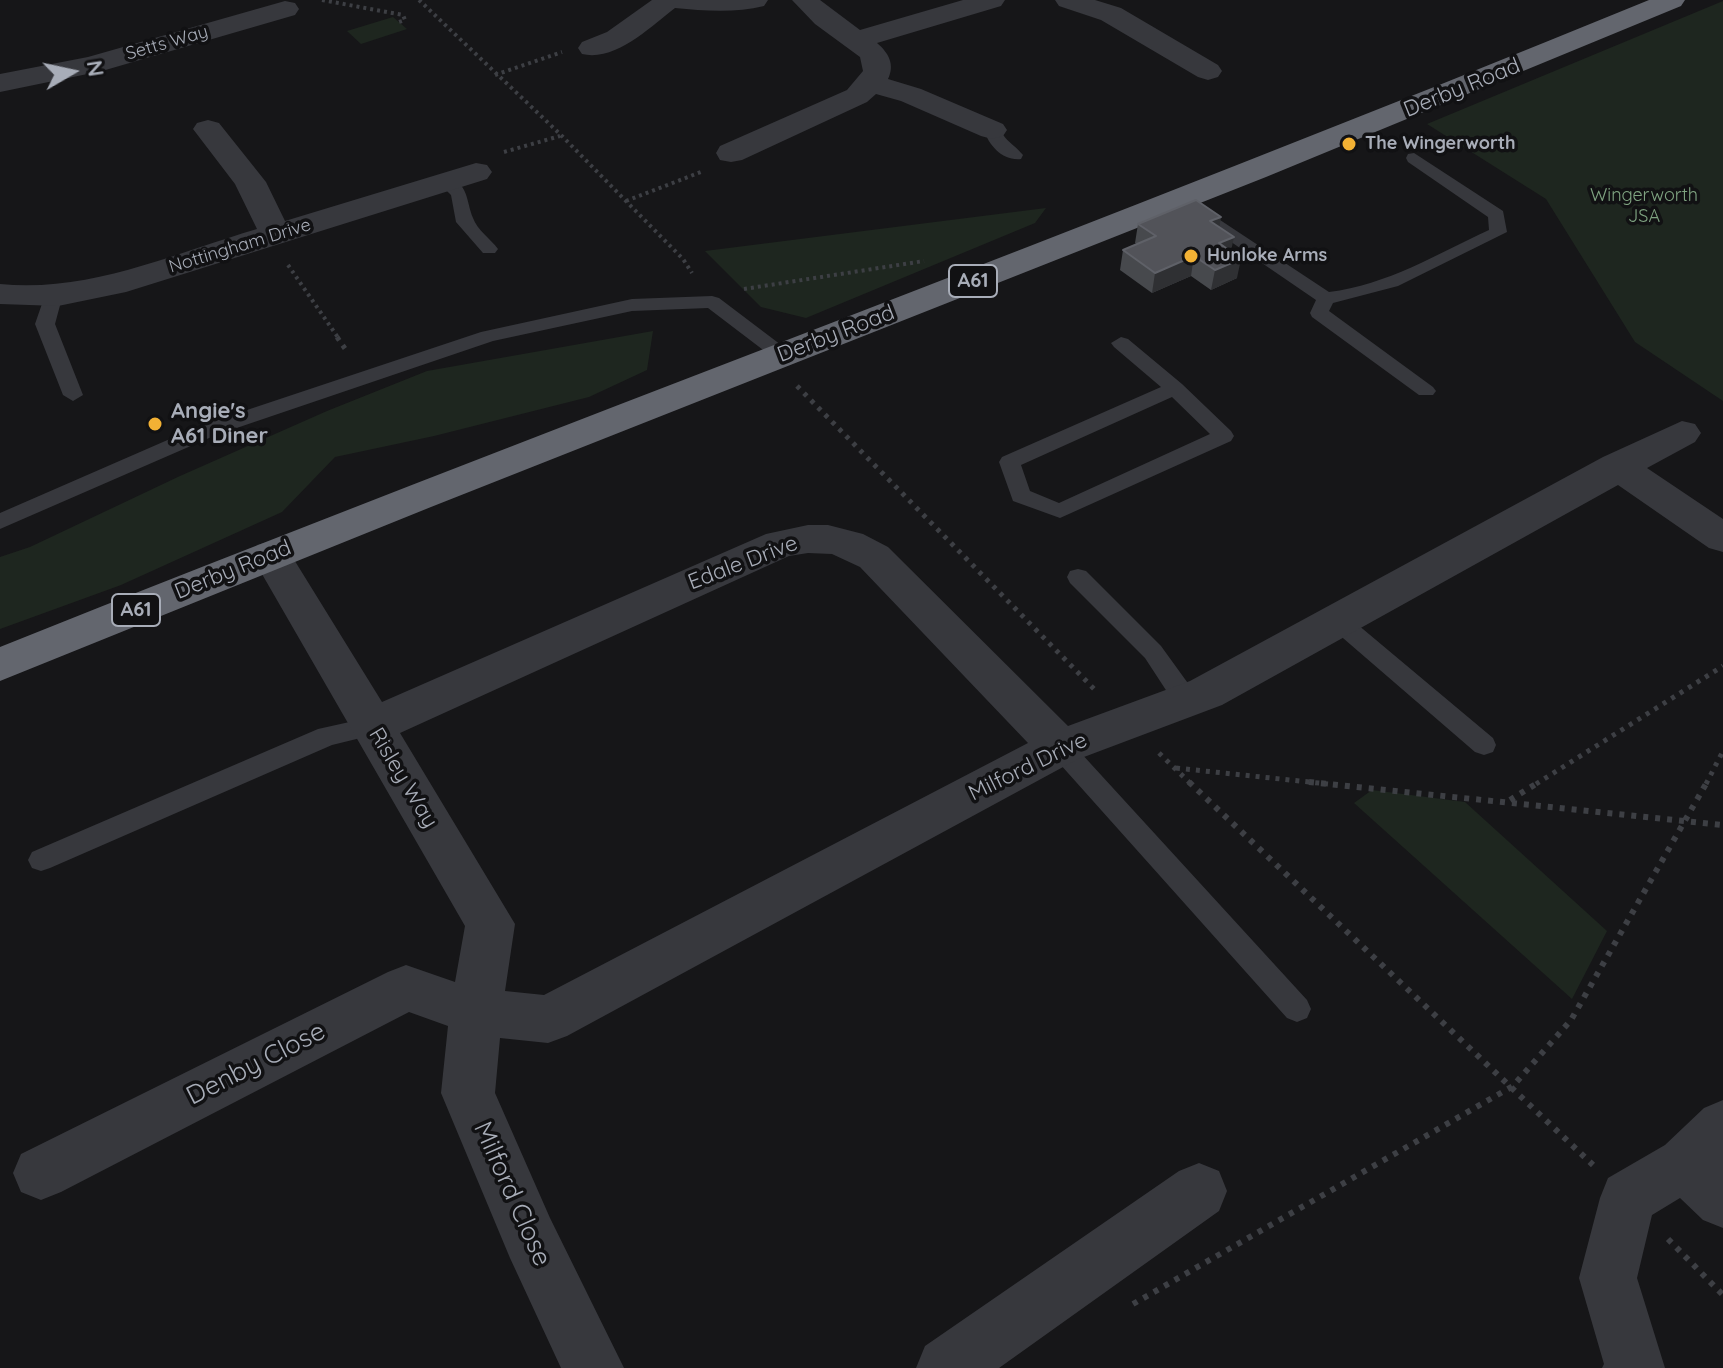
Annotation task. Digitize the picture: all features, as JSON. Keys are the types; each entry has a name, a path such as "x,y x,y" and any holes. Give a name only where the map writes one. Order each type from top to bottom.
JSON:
{"highway":[{"name":"Derby Road","path":"0,665 271,555 1180,201 1672,0"}],"street":[{"path":"592,48 617,38 669,0"},
{"path":"676,0 707,3 755,0"},
{"path":"731,153 857,96 873,84 877,69 875,55 860,39 830,23 805,0"},
{"path":"860,39 992,0"},
{"path":"1068,0 1111,14 1208,71"},
{"name":"Setts Way","path":"0,83 92,65 285,9"},
{"path":"873,84 911,95 992,130"},
{"path":"208,129 250,182 276,235"},
{"name":"Nottingham Drive","path":"0,294 53,298 119,285 222,250 462,177"},
{"name":"Milford Drive","path":"476,1012 548,1019 1060,747 1206,693 1682,433"},
{"path":"1617,466 1723,538"},
{"name":"Edale Drive","path":"372,726 780,544 817,537 844,541 874,557 1060,747"},
{"name":"Risley Way","path":"271,555 490,924 476,1012"},
{"name":"Denby Close","path":"41,1173 406,988 476,1012"},
{"name":"Milford Close","path":"476,1012 468,1093 530,1238 593,1368"},
{"path":"1633,1368 1635,1366 1608,1278 1628,1198 1710,1163"},
{"path":"947,1368 1199,1191"}],"lane":[{"path":"992,130 996,142 1015,155"},
{"path":"1180,201 1326,298 1344,297 1377,287 1498,232 1497,215 1414,158"},
{"path":"462,177 459,193 465,222 489,249"},
{"path":"53,298 45,324 73,395"},
{"path":"1326,298 1319,313 1426,391"},
{"path":"0,522 209,430 488,336 632,305 712,302 777,357"},
{"path":"1121,343 1175,388 1224,436 1060,511 1021,496 1009,462 1175,388"},
{"path":"1078,577 1153,652 1186,700"},
{"path":"1337,620 1484,745"},
{"path":"41,860 327,736 372,726"},
{"path":"1060,747 1297,1009"}],"path":[{"path":"322,0 403,15 405,20 399,22"},
{"path":"419,0 561,135 683,259 712,302 744,289 926,260"},
{"path":"495,75 556,52"},
{"path":"541,141 561,135"},
{"path":"626,201 724,163 731,153"},
{"path":"295,276 342,344"},
{"path":"777,357 1127,723 1513,1086 1723,1295"},
{"path":"1509,801 1723,666"},
{"path":"1130,1305 1513,1086 1571,1020 1687,820 1723,751"},
{"path":"1175,768 1723,825"}],"green space":[{"name":"Wingerworth JSA","path":"1723,1 1723,401 1635,342 1546,199 1427,124"},
{"path":"393,17 407,29 361,44 347,31"},
{"path":"1046,208 1035,223 806,318 761,307 705,251"},
{"path":"653,331 647,370 589,397 335,457 282,512 121,585 0,629 0,557 30,547 327,411 427,371"},
{"path":"1372,790 1465,802 1607,931 1572,999 1354,803"}],"building":[{"path":"1196,200 1221,217 1210,221 1234,237 1219,243 1241,259 1215,270 1194,256 1155,273 1123,250 1156,236 1138,224"}],"place":[{"name":"The Wingerworth","path":"1349,144"},
{"name":"Hunloke Arms","path":"1191,256"},
{"name":"Angie's A61 Diner","path":"155,424"}]}
